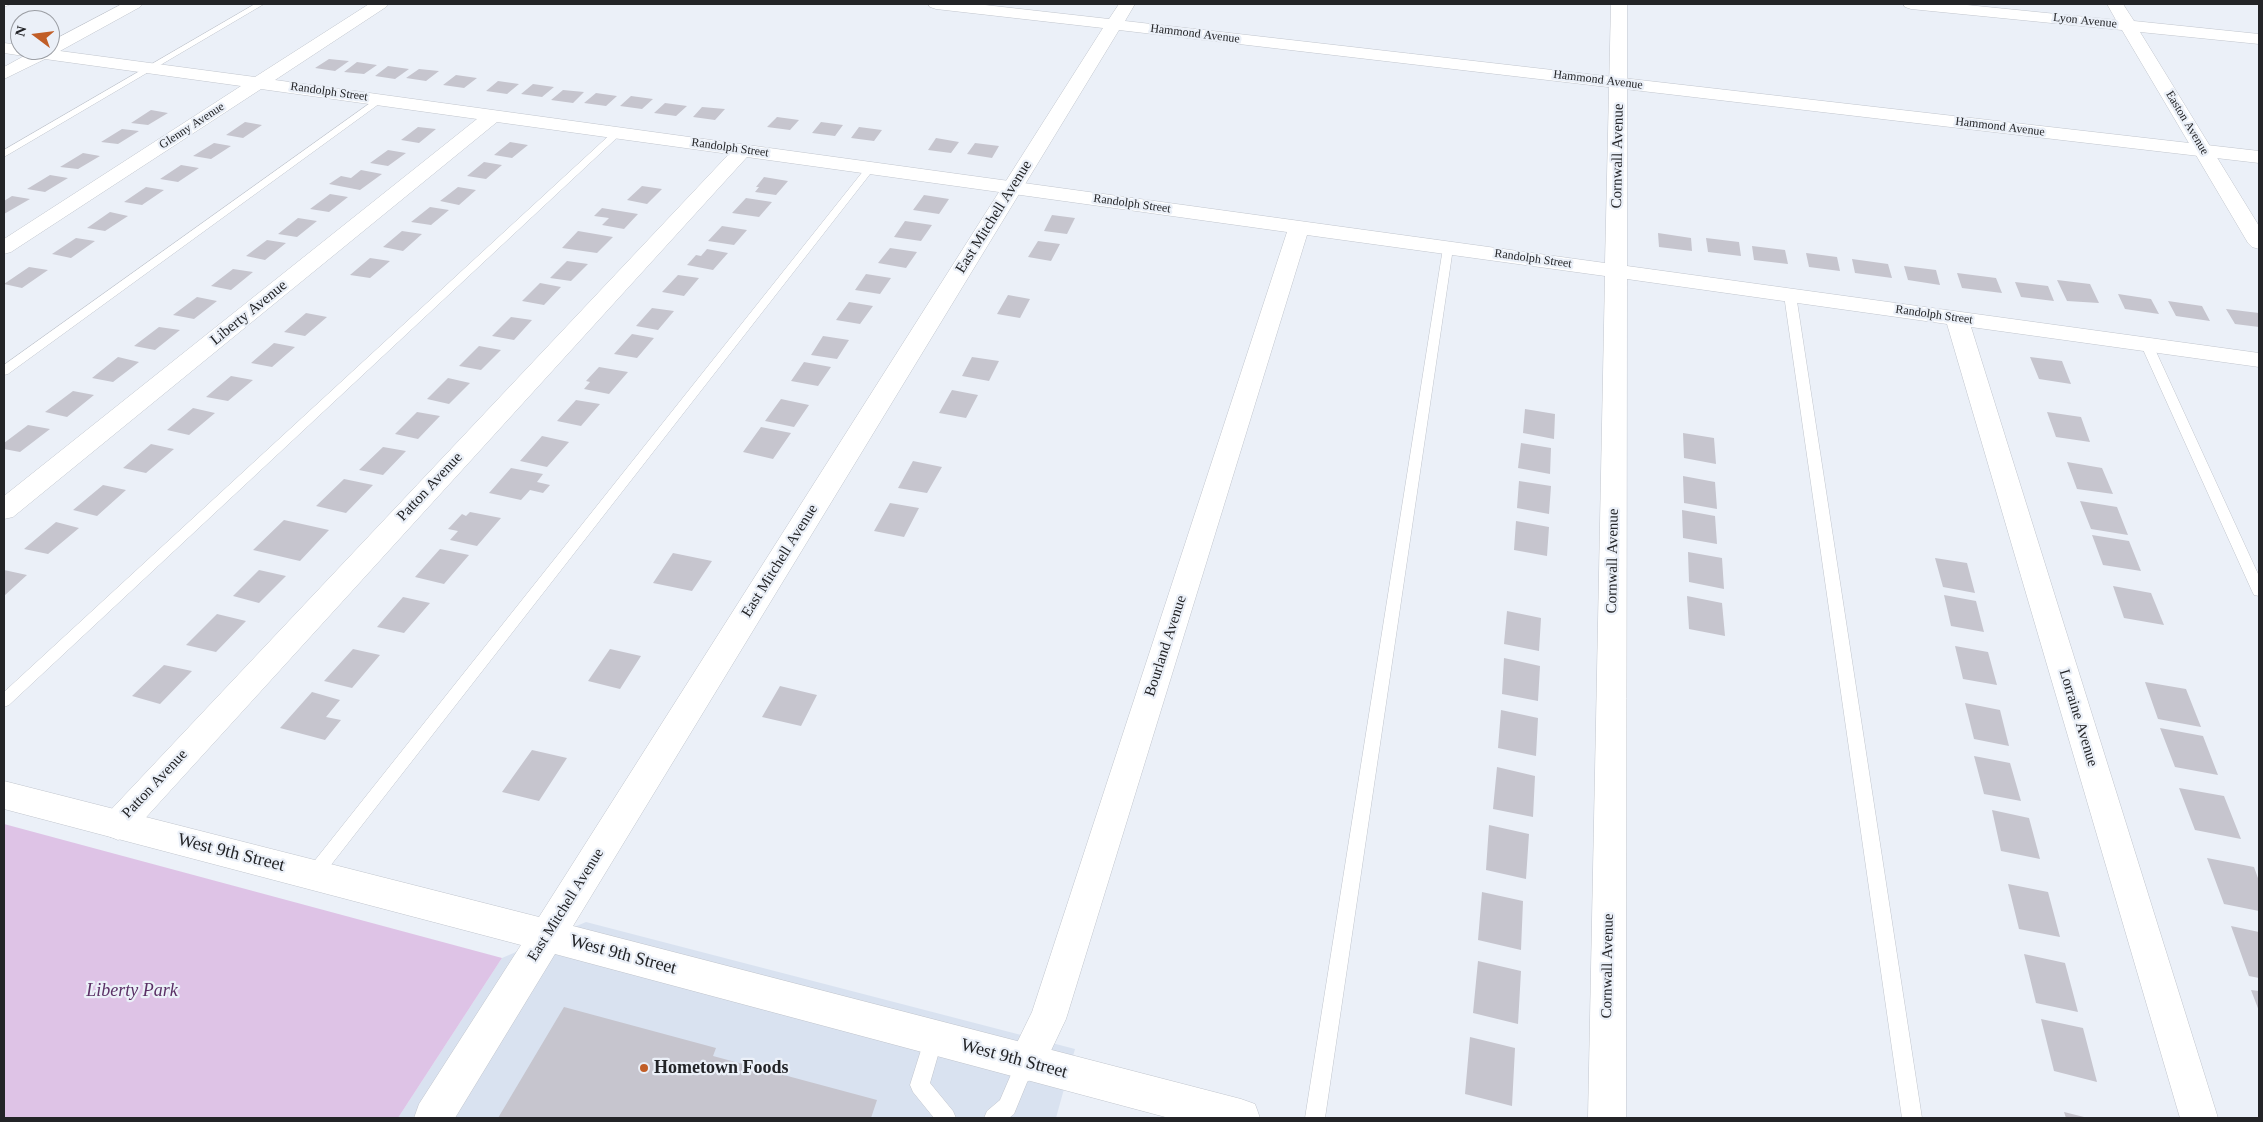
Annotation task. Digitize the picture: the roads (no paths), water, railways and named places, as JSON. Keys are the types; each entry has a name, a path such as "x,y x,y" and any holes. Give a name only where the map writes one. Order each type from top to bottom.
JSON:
{"street":[{"path":"60,44 134,4"},
{"name":"Glenny Avenue","path":"8,242 380,4"},
{"name":"Hammond Avenue","path":"936,4 1120,14 1618,83 2259,157"},
{"name":"Cornwall Avenue","path":"1607,1118 1619,4"},
{"name":"Lyon Avenue","path":"1911,4 2259,39"},
{"name":"Easton Avenue","path":"2115,4 2259,243"},
{"name":"East Mitchell Avenue","path":"433,1118 1120,14"},
{"name":"Randolph Street","path":"60,53 152,68 2259,360"},
{"path":"4,74 30,60"},
{"name":"Liberty Avenue","path":"4,510 494,115"},
{"name":"Patton Avenue","path":"118,824 743,150"},
{"name":"Bourland Avenue","path":"1026,1063 1049,1015 1299,227"},
{"name":"Lorraine Avenue","path":"1957,318 2199,1118"},
{"name":"West 9th Street","path":"4,795 314,874 934,1037 1026,1063 1241,1118"}],"lane":[{"path":"4,154 260,4"},
{"path":"4,371 380,99"},
{"path":"4,702 618,132"},
{"path":"314,874 870,167"},
{"path":"1314,1118 1448,248"},
{"path":"1790,295 1912,1118"},
{"path":"2147,345 2259,591"},
{"path":"934,1037 920,1084 946,1118"},
{"path":"994,1118 1007,1107 1026,1063"}],"place":[{"name":"Hometown Foods","path":"644,1068"}],"park label":[{"name":"Liberty Park","path":"132,991"}]}
